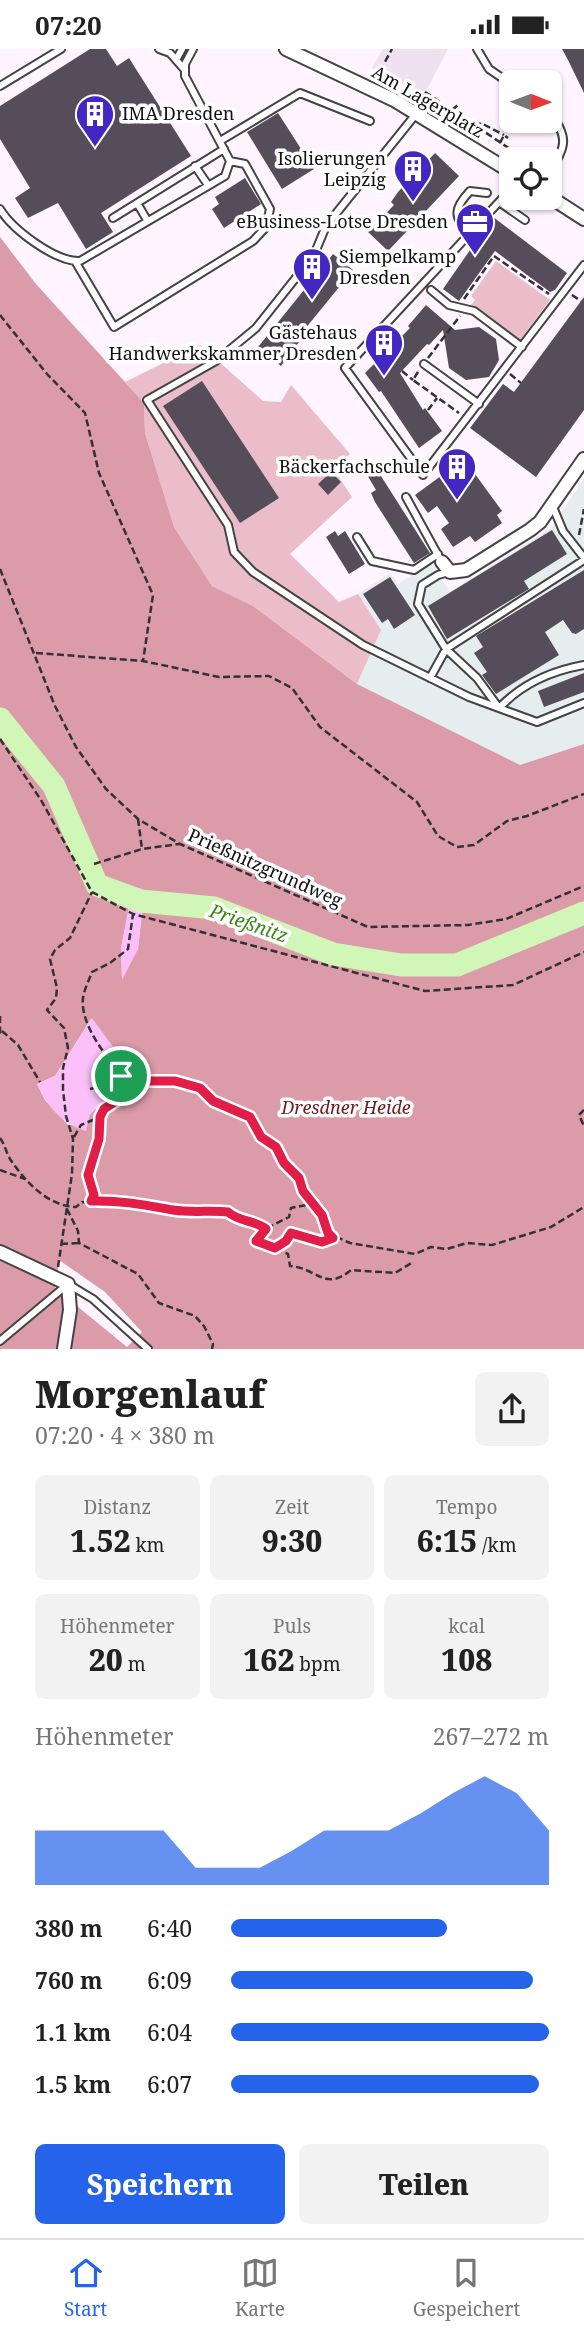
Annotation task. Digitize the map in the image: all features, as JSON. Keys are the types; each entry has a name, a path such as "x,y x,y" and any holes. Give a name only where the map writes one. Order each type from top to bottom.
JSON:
{"street":[{"name":"Am Lagerplatz","path":"286,49 418,112 499,164"},
{"path":"562,205 584,219"},
{"path":"443,563 466,571 530,530 552,505 584,459"},
{"path":"0,1252 68,1284 70,1310 64,1349"}],"lane":[{"path":"0,86 61,49"},
{"path":"0,209 16,229 62,258 75,261 228,172 230,161 186,81 184,69 159,49"},
{"path":"176,60 182,49"},
{"path":"184,69 193,49"},
{"path":"477,49 489,69 499,76"},
{"path":"219,141 300,93 370,121"},
{"path":"418,112 326,226 314,255 256,328 216,361 147,400 228,524 234,552 253,572 363,645 499,708 537,722 584,703"},
{"path":"562,131 565,144 562,150"},
{"path":"113,218 224,149"},
{"path":"75,261 114,327 253,241 266,227 270,209 245,164 230,161"},
{"path":"195,166 208,185"},
{"path":"471,232 461,225 456,215 457,205 470,191 487,193"},
{"path":"499,201 345,368 423,475 584,265"},
{"path":"137,203 147,221"},
{"path":"511,210 525,220"},
{"path":"431,290 449,305 474,311 522,347"},
{"path":"424,364 479,404"},
{"path":"406,497 443,563"},
{"path":"430,678 446,649 584,559 563,531 552,505"},
{"path":"357,537 372,561 414,570 443,563"},
{"path":"443,563 438,575 422,585 418,604 446,649 477,678 499,708"},
{"path":"499,708 515,692 556,670 584,666"},
{"path":"0,1341 68,1284 93,1299 148,1349"}],"path":[{"path":"371,88 392,49"},
{"path":"425,92 507,147"},
{"path":"452,110 458,104"},
{"path":"475,127 481,123 506,137 500,143"},
{"path":"412,380 462,313 458,307 495,256 557,300"},
{"path":"501,268 505,263"},
{"path":"532,290 536,285"},
{"path":"0,314 47,373 85,413 99,473 153,595 143,661"},
{"path":"402,371 467,419"},
{"path":"504,371 521,383"},
{"path":"428,410 437,398"},
{"name":"Prießnitzgrundweg","path":"0,569 36,653 55,706 76,747 106,789 138,819 180,844 368,927 468,925 506,919 584,886"},
{"path":"36,653 143,661 219,677 269,676 292,688 320,727 416,802 438,836 457,847 474,845 507,821 584,794"},
{"path":"0,739 41,800 92,892 133,913 425,991 513,985 584,952"},
{"path":"138,819 142,849"},
{"path":"94,864 142,849 180,844"},
{"path":"56,1277 72,1174 73,1139 66,1116 63,1090 63,1068 68,1048 64,1028 47,1010 56,997 57,988 50,959 55,950 70,938 92,892"},
{"path":"91,1201 94,1195 88,1175 99,1139 100,1117 104,1109 116,1101 121,1076 97,1046 94,1033 85,1020 83,999 92,972 110,963 128,949 133,913"},
{"path":"0,1016 1,1033 18,1045 40,1082"},
{"path":"90,1089 102,1086 107,1076 134,1072 150,1081 175,1081 200,1088 213,1101 250,1117 261,1137 276,1147 284,1163 299,1178 311,1204 322,1215 328,1233 333,1238"},
{"path":"584,1109 579,1115 584,1126"},
{"path":"73,1139 81,1125 100,1117"},
{"path":"0,1138 25,1179 55,1204 66,1207 91,1201 137,1202 173,1210 214,1214 228,1212 234,1218 271,1226 289,1217 291,1208 311,1204"},
{"path":"0,1170 25,1179"},
{"path":"66,1207 78,1231 79,1243"},
{"path":"275,1248 286,1241 291,1233 322,1242 333,1238 410,1254 431,1247 447,1249 467,1243 492,1245 551,1227 584,1207"},
{"path":"260,1224 266,1229 256,1241 288,1254 290,1266 301,1267 325,1280 341,1279 351,1270 395,1273 413,1262"},
{"path":"61,1244 79,1243 138,1274 159,1303 195,1316 204,1326 213,1344 212,1349"}],"shaded area":[{"path":"383,49 448,49 424,95 372,68"},
{"path":"496,261 550,300 520,340 471,305 475,300 471,296"},
{"path":"200,345 263,401 281,402 291,385 350,454 334,470 352,497 290,554 339,602 358,594 381,630 357,684 253,606 212,586 174,527 145,433 144,403 125,382"},
{"path":"584,478 584,744 520,766 357,684 381,630 358,594 390,573 398,584 431,563 450,592 552,527"}],"green space":[{"name":"Dresdner Heide","path":"0,237 36,284 144,403 145,433 174,527 212,586 253,606 357,684 520,765 584,744 584,1349 0,1349","holes":["130,906 142,912 138,949 122,978 121,948","91,1019 116,1051 110,1070 109,1096 90,1114 69,1126 45,1100 37,1084 55,1076","59,1260 105,1292 142,1332 127,1347 55,1288"]}],"sand":[{"path":"129,905 142,911 138,949 122,980 121,948"},
{"path":"92,1018 116,1051 110,1070 109,1096 90,1114 86,1131 62,1119 37,1084 55,1076"}],"building":[{"name":"IMA Dresden","path":"90,49 106,49 117,66 129,58 191,156 101,213 113,232 86,249 58,203 28,218 15,198 30,188 0,139 0,106"},
{"path":"562,49 584,49 584,93 568,60"},
{"path":"278,113 314,169 282,189 247,132"},
{"name":"Isolierungen Leipzig","path":"435,153 459,176 388,251 368,232 394,205 391,202 398,192"},
{"path":"245,178 261,204 224,228 212,209 219,204 215,197"},
{"path":"493,217 567,273 555,290 550,292 495,251 459,301 443,289"},
{"path":"333,254 353,270 296,340 299,342 281,366 258,347"},
{"path":"584,297 584,410 536,477 470,428 503,384 514,392"},
{"name":"Gästehaus Handwerkskammer Dresden","path":"426,305 455,330 479,327 496,339 499,360 489,377 466,380 449,368 443,330 400,373 423,410 425,408 442,431 419,448 381,391 379,392 365,373 410,328 408,326"},
{"path":"202,381 279,498 240,523 163,406"},
{"name":"Bäckerfachschule","path":"464,459 502,511 497,515 502,523 475,542 470,536 453,547 441,529 449,523 437,506 428,513 415,495"},
{"path":"372,462 430,553 414,563 371,493 376,490 363,468"},
{"path":"331,472 341,482 328,495 318,484"},
{"path":"552,530 567,554 524,581 529,589 447,639 428,606"},
{"path":"335,531 338,536 345,531 365,564 349,574 326,537"},
{"path":"584,570 584,629 576,634 572,633 563,620 545,632 559,655 496,694 482,675 487,672 474,653 483,647 476,636"},
{"path":"390,577 415,615 394,629 388,619 382,623 363,594"},
{"path":"584,673 584,692 544,707 538,691"}],"waterway":[{"name":"Prießnitz","path":"0,719 54,786 97,885 141,901 214,908 333,954 401,965 457,965 584,913"}],"place":[{"name":"IMA Dresden","path":"95,148"},
{"name":"Isolierungen Leipzig","path":"413,203"},
{"name":"eBusiness-Lotse Dresden","path":"475,256"},
{"name":"Siempelkamp Dresden","path":"312,301"},
{"name":"Gästehaus Handwerkskammer Dresden","path":"384,377"},
{"name":"Bäckerfachschule","path":"457,501"}],"route":[{"path":"134,1072 150,1081 175,1081 200,1088 213,1101 250,1117 261,1137 276,1147 284,1163 299,1178 303,1191 322,1215 328,1233 333,1238 322,1242 291,1233 286,1241 275,1248 260,1245 256,1241 266,1229 260,1224 234,1218 228,1212 214,1214 173,1210 137,1202 91,1201 94,1195 88,1175 99,1139 100,1117 104,1109 116,1101 121,1076 134,1072"}]}
